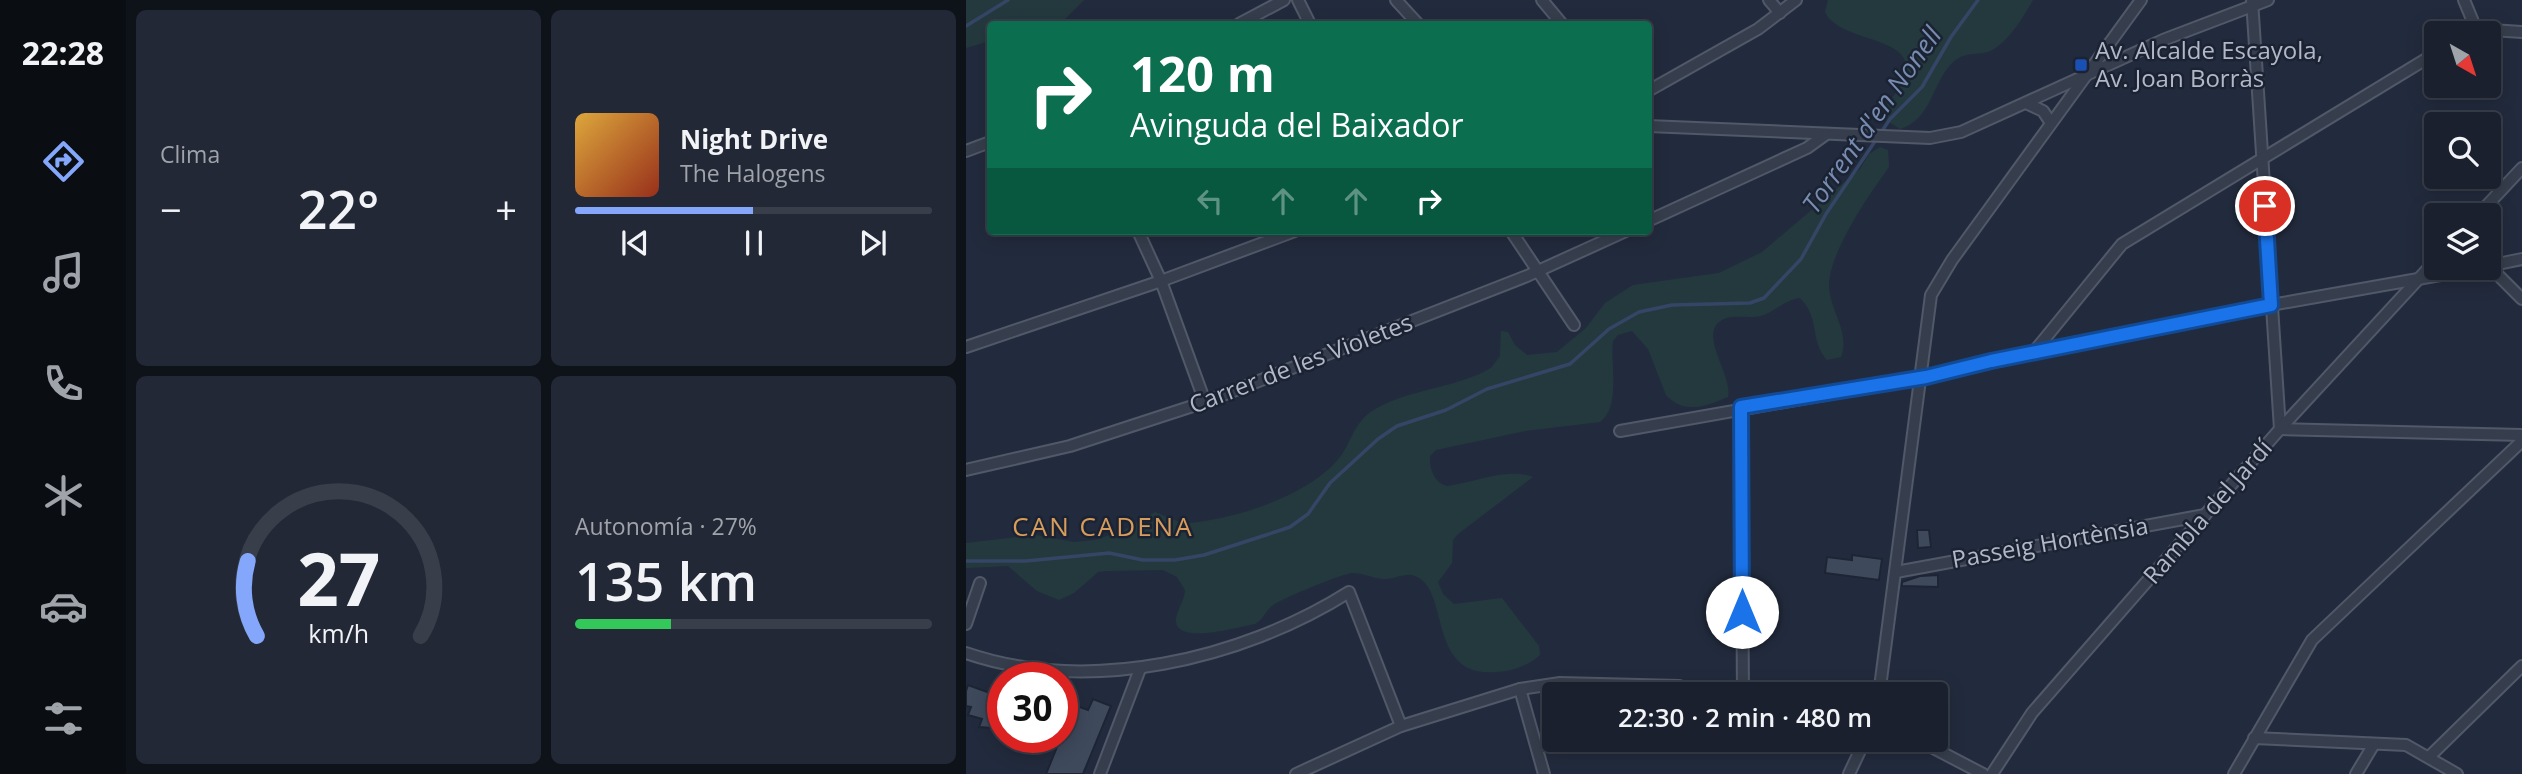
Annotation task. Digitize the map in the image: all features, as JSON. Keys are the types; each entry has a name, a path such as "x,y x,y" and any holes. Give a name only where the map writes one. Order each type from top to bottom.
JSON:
{"street":[{"path":"1244,21 1284,0"},
{"path":"1298,0 1308,21"},
{"path":"1396,0 1415,21"},
{"path":"1542,0 1560,21"},
{"path":"1769,0 1780,13"},
{"path":"1652,89 1719,52 1796,0"},
{"path":"1881,682 1921,378 1926,318 1935,286 2141,0"},
{"path":"1652,126 1930,138 1961,132 2028,104 2163,40 2252,3 2268,0"},
{"path":"2464,0 2469,21"},
{"path":"2252,3 2280,429 2522,435"},
{"path":"2501,32 2522,32"},
{"path":"2111,41 2113,51 2122,59"},
{"path":"2033,353 2122,244 2424,60"},
{"path":"2028,104 2043,111 2051,123"},
{"path":"1652,218 1807,148 1825,135"},
{"path":"966,151 987,143"},
{"path":"2489,203 2522,168"},
{"path":"1140,235 1161,281 1205,402"},
{"path":"966,347 1161,281 1284,235"},
{"path":"1514,235 1574,325"},
{"name":"Carrer de les Violetes","path":"966,470 1070,446 1205,402 1538,271 1617,235"},
{"path":"2501,263 2522,259"},
{"name":"Rambla del Jardí","path":"1992,774 2032,713 2280,429 2424,273"},
{"path":"2501,278 2522,299"},
{"path":"1620,431 1741,407 1921,378 2271,305 2424,280"},
{"path":"1741,407 1743,682"},
{"path":"2234,774 2312,640 2522,441"},
{"name":"Passeig Hortènsia","path":"1896,572 2205,515"},
{"path":"966,624 980,583"},
{"path":"966,653 1002,665 1043,669 1140,669 1241,643 1276,631 1349,592 1401,726"},
{"path":"2429,757 2522,666"},
{"path":"1100,774 1140,669"},
{"path":"1296,774 1401,726 1520,689 1542,686"},
{"path":"1520,689 1544,774"},
{"path":"2254,738 2406,745 2457,774"},
{"path":"2356,774 2374,744"},
{"path":"1849,774 1859,752"},
{"path":"1940,752 1983,774"}],"green space":[{"path":"966,0 1084,0 1065,19 987,21 987,42 966,48"},
{"path":"1828,0 2033,0 2016,28 1999,46 1987,52 1963,56 1952,63 1918,118 1900,129 1881,117 1904,80 1905,61 1899,52 1888,45 1833,22 1825,12"},
{"path":"1880,147 1888,150 1889,167 1851,225 1830,274 1830,297 1842,331 1841,357 1827,360 1818,345 1811,314 1800,298 1761,316 1726,318 1715,326 1713,335 1726,378 1728,397 1703,406 1688,407 1666,395 1648,349 1632,331 1618,335 1613,341 1613,396 1606,415 1600,422 1525,431 1436,450 1430,456 1433,474 1439,482 1447,486 1502,475 1523,474 1533,477 1458,534 1453,540 1452,563 1438,582 1443,594 1454,604 1502,598 1539,646 1540,655 1525,665 1496,672 1474,670 1459,661 1449,648 1433,597 1426,584 1411,575 1383,579 1356,573 1346,574 1279,602 1270,607 1255,624 1199,633 1180,629 1176,622 1185,590 1177,577 1163,570 1098,572 1074,593 1059,600 1037,591 1008,566 966,568 966,543 1036,535 1074,542 1095,540 1124,530 1155,512 1182,523 1207,521 1247,511 1287,496 1335,463 1358,425 1371,412 1394,400 1465,380 1491,368 1500,356 1501,331 1508,332 1515,345 1527,355 1557,352 1586,328 1605,303 1633,285 1719,273 1762,252 1860,169 1869,154"}],"building":[{"path":"1917,530 1929,530 1931,547 1918,548"},
{"path":"1852,555 1882,559 1879,580 1825,573 1827,557 1852,560"},
{"path":"1938,575 1938,587 1902,586 1902,582 1920,576"},
{"path":"968,685 987,692 987,728 979,727 982,719 968,715 971,707 966,706"},
{"path":"1093,699 1111,706 1083,774 1046,774 1055,753 1078,753 1078,706 1088,710"}],"waterway":[{"path":"966,26 1008,0"},
{"name":"Torrent d'en Nonell","path":"966,561 1026,561 1109,553 1143,560 1175,560 1204,555 1266,535 1290,527 1308,514 1330,483 1378,439 1397,426 1446,410 1487,389 1570,364 1609,329 1639,312 1672,305 1750,303 1764,298 1801,259 1826,214 1890,119 1922,87 1951,37 1978,0"}],"place":[{"name":"Av. Alcalde Escayola, Av. Joan Borràs","path":"2081,65"}],"district":[{"name":"CAN CADENA","path":"1103,527"}],"route":[{"path":"1742,612 1741,407 1926,377 1991,361 2271,305 2265,206"}]}
